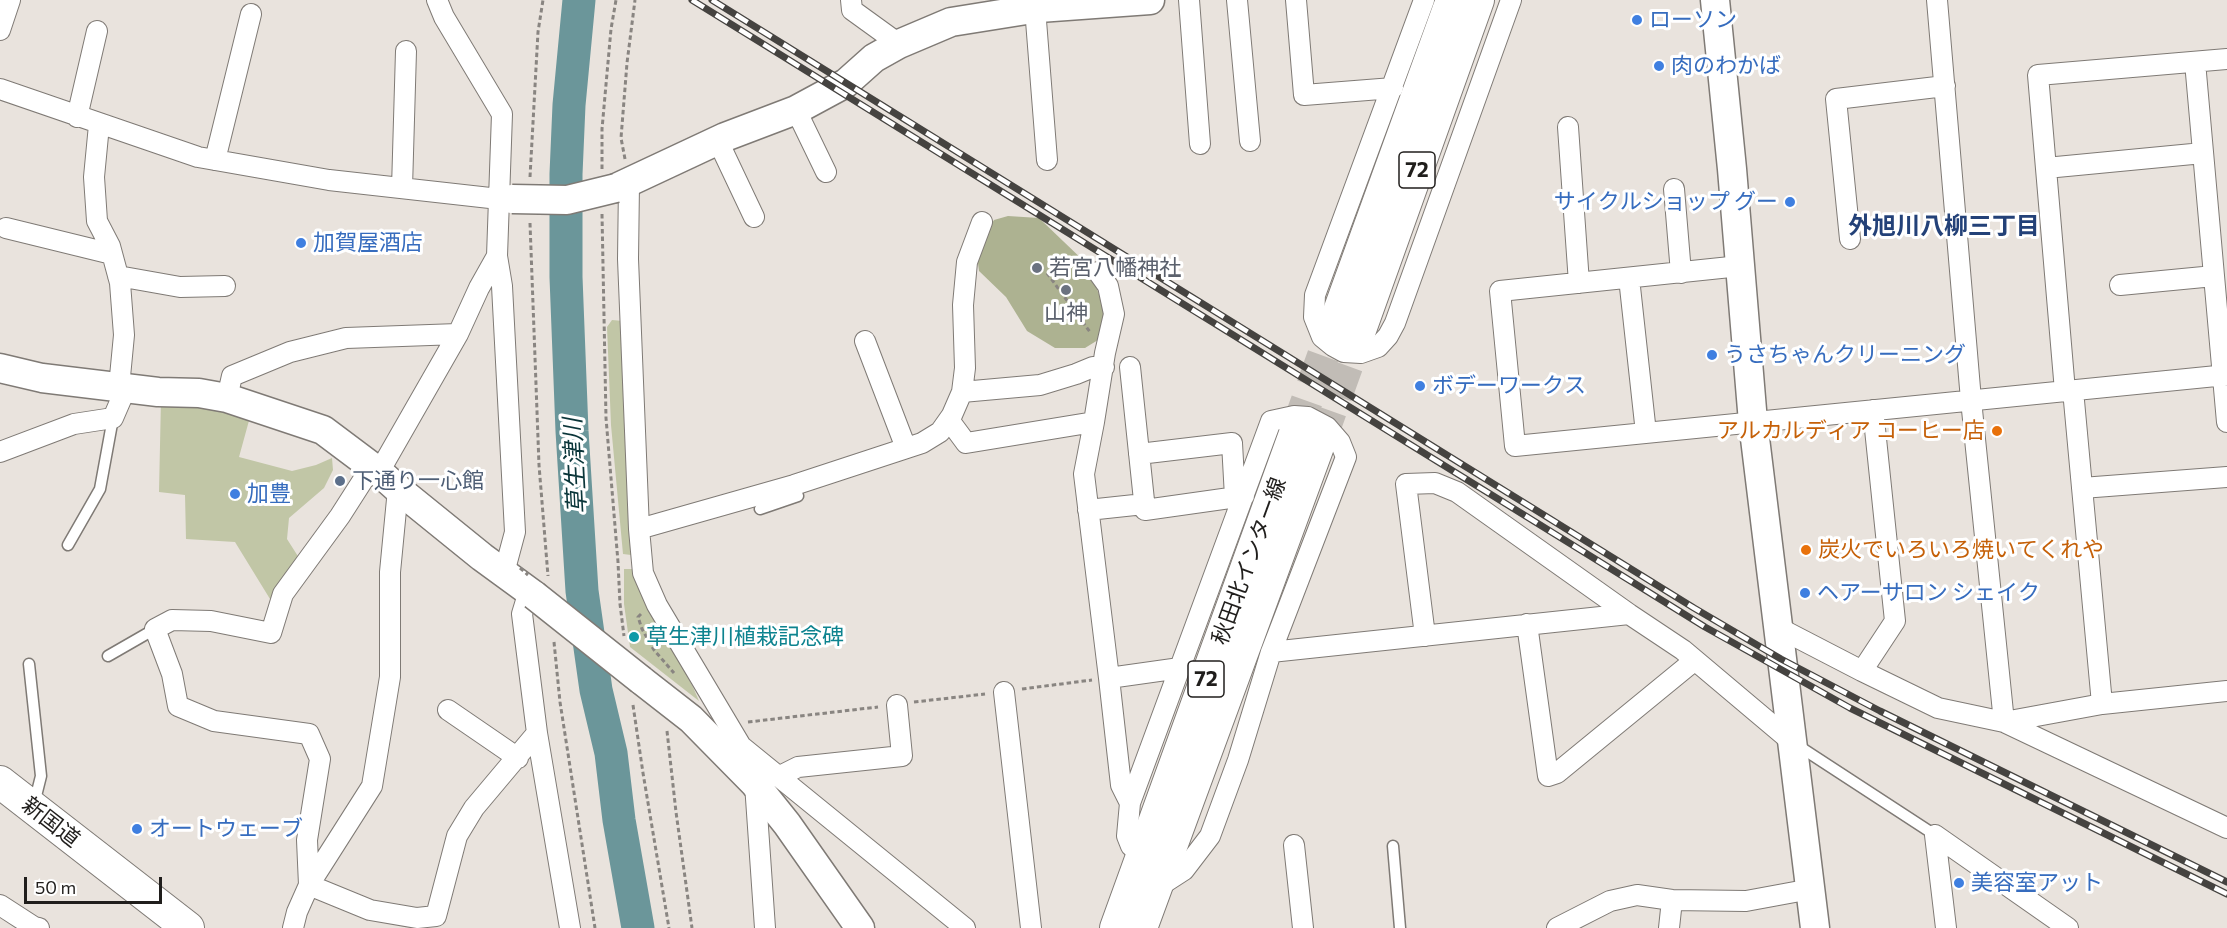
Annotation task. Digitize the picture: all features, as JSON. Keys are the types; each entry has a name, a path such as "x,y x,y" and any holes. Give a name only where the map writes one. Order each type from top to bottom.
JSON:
{"main road":[{"name":"72","path":"1452,0 1344,336 1478,0"},
{"name":"秋田北インター線","path":"1116,928 1142,854 1308,436 1141,928"},
{"name":"新国道","path":"0,782 188,928"}],"street":[{"path":"0,30 10,0"},
{"path":"309,885 307,840 320,759 309,734 214,722 178,706 172,674 155,629 172,620 211,621 271,633 283,594 340,516 383,475 497,256 518,201 502,114 444,17 437,0"},
{"path":"851,0 852,10 899,44"},
{"path":"0,89 99,125 198,157 329,180 518,201 567,200 622,186 718,141 796,110 846,83 874,58 976,8 1150,0"},
{"path":"1188,0 1200,144"},
{"path":"1237,0 1250,141"},
{"path":"1296,0 1304,95 1393,88"},
{"path":"1424,0 1315,295 1314,317 1322,337 1344,352 1361,353 1378,347 1388,336 1395,323 1511,0"},
{"path":"1715,0 1753,422 1815,928"},
{"path":"1937,0 1971,400 2004,722"},
{"path":"1038,5 1047,160"},
{"path":"215,160 251,14"},
{"path":"77,117 97,31"},
{"path":"402,188 406,51"},
{"path":"2102,704 2082,488 2069,390 2038,75 2227,59"},
{"path":"2195,62 2225,375 2227,422"},
{"path":"1851,239 1836,99 1945,86"},
{"path":"796,110 826,172"},
{"path":"0,452 74,424 113,418 123,387 124,335 118,276 112,254 98,221 94,177 99,125"},
{"path":"1568,127 1579,283"},
{"path":"718,141 754,217"},
{"path":"2046,168 2203,153"},
{"path":"622,186 628,259 639,529 643,573 657,605 787,824 860,928"},
{"path":"1674,189 1681,273"},
{"path":"639,529 794,485 922,443 940,432 949,420 962,392 965,368 963,305 967,262 982,222"},
{"path":"6,228 112,254"},
{"path":"497,256 502,286 508,442 515,532 504,573"},
{"path":"1740,267 1500,291 1515,446 2225,375"},
{"path":"1098,272 1108,286 1114,314 1084,474 1121,785 1130,803"},
{"path":"118,276 180,287 225,286"},
{"path":"2120,285 2214,276"},
{"path":"1629,278 1646,433"},
{"path":"227,398 232,376 290,352 346,338 458,334"},
{"path":"865,341 906,448"},
{"path":"962,392 1040,384 1076,374 1104,360"},
{"path":"1130,367 1145,510 1240,496"},
{"path":"0,368 42,378 199,393 227,398 322,430 383,475 504,573 537,590 641,680 754,770 965,928"},
{"path":"1862,672 1895,621 1873,410"},
{"path":"1142,854 1131,846 1127,836 1130,803 1240,496 1271,421 1294,416 1308,417 1326,427 1340,442 1346,457 1271,652 1238,760 1210,836 1184,870 1167,881 1158,883"},
{"path":"949,420 966,443 1094,422"},
{"path":"1139,454 1232,443 1240,496"},
{"path":"293,928 297,912 309,885 372,786 390,677 390,572 383,475"},
{"path":"2082,488 2227,477"},
{"path":"1425,636 1407,484 1435,483 1457,492 1695,660 1791,741"},
{"path":"1088,510 1144,504"},
{"path":"537,590 522,614 537,733 570,928"},
{"path":"1271,652 1629,614"},
{"path":"1527,624 1548,776 1557,773 1695,660"},
{"path":"1777,627 1862,672 1938,708 2004,722 2227,828"},
{"path":"1109,678 1180,668"},
{"path":"2004,722 2102,704 2227,691"},
{"path":"1004,692 1031,928"},
{"path":"754,770 902,756 897,705"},
{"path":"448,710 518,758"},
{"path":"309,885 370,910 417,918 436,916 458,836 474,808 537,733"},
{"path":"754,770 765,928"},
{"path":"1935,835 2049,921 2068,928"},
{"path":"1935,835 1946,928"},
{"path":"1294,845 1303,928"},
{"path":"1557,928 1610,900 1637,895 1672,900 1746,901 1811,889"},
{"path":"1670,928 1672,900"},
{"path":"0,905 39,928"}],"lane":[{"path":"68,544 100,489 113,418"},
{"path":"760,509 798,496 794,485"},
{"path":"108,656 155,629"},
{"path":"29,664 41,776 34,808"},
{"path":"1791,741 1935,835"},
{"path":"1394,846 1400,928"}],"path":[{"path":"537,590 539,465 518,201 543,0"},
{"path":"622,186 621,138 635,0"},
{"path":"1047,273 1048,278 1056,284 1104,360"},
{"path":"1055,293 1060,290"},
{"path":"644,611 638,617 642,629 654,650 677,677"},
{"path":"553,631 560,702 596,928"},
{"path":"728,725 1109,678"},
{"path":"674,706 666,733 692,928"}],"green space":[{"path":"1008,216 1039,218 1087,264 1106,312 1106,335 1085,348 1055,348 1027,331 1006,297 979,271 977,256 983,237 994,220"},
{"path":"612,320 623,321 633,552 631,555 623,554 611,425 607,327"},
{"path":"161,399 250,417 239,457 292,471 332,458 333,470 324,488 289,518 287,539 301,561 270,599 235,542 186,539 185,495 159,492"},
{"path":"624,569 638,569 654,615 699,701 630,647 624,604"}],"waterway":[{"name":"草生津川","path":"579,0 569,105 566,277 572,431 582,591 596,690 611,753 619,820 638,928"}],"tunnel":[{"path":"1296,431 1332,331"},
{"path":"1320,441 1356,341"}],"railway":[{"path":"692,0 1705,627 1850,708 2227,894"},
{"path":"712,0 1694,608 1781,659 1880,711 2227,882"}],"place":[{"name":"ローソン","path":"1637,20"},
{"name":"肉のわかば","path":"1659,66"},
{"name":"サイクルショップ グー","path":"1790,202"},
{"name":"加賀屋酒店","path":"301,243"},
{"name":"若宮八幡神社","path":"1037,268"},
{"name":"山神","path":"1066,290"},
{"name":"うさちゃんクリーニング","path":"1712,355"},
{"name":"ボデーワークス","path":"1420,386"},
{"name":"アルカルディア コーヒー店","path":"1997,431"},
{"name":"下通り一心館","path":"340,481"},
{"name":"加豊","path":"235,494"},
{"name":"炭火でいろいろ焼いてくれや","path":"1806,550"},
{"name":"ヘアーサロン シェイク","path":"1805,593"},
{"name":"草生津川植栽記念碑","path":"634,637"},
{"name":"オートウェーブ","path":"137,829"},
{"name":"美容室アット","path":"1959,883"}],"district":[{"name":"外旭川八柳三丁目","path":"1944,226"}]}
